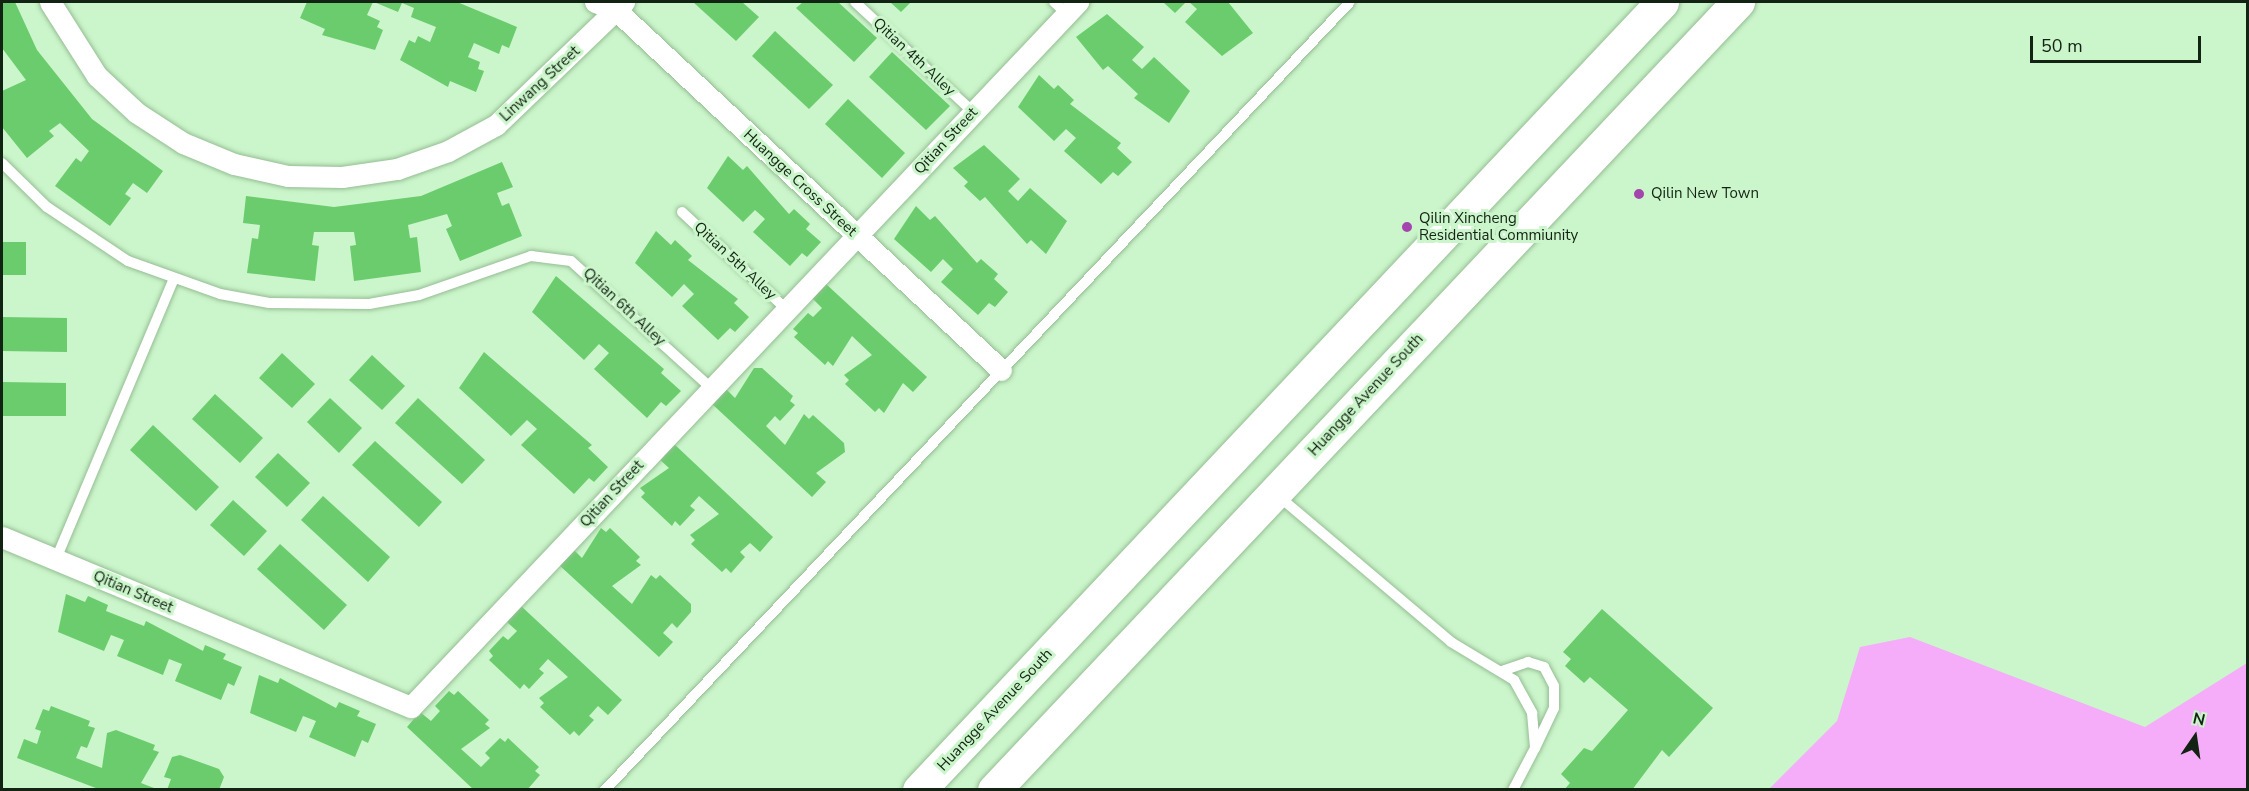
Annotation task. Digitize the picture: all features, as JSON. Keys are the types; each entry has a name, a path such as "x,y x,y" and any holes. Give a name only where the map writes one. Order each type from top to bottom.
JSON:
{"main road":[{"name":"Huangge Avenue South","path":"920,789 1662,2"},
{"name":"Huangge Avenue South","path":"994,789 1738,2"}],"street":[{"name":"Linwang Street","path":"50,2 97,76 137,113 183,143 234,164 288,176 342,177 397,169 448,152 496,124 538,90 620,6"},
{"name":"Huangge Cross Street","path":"595,2 620,6 857,236 1001,370"},
{"name":"Qitian Street","path":"56,559 411,708 974,112 1066,6"},
{"path":"2,537 56,559"}],"lane":[{"name":"Qitian 4th Alley","path":"855,2 974,112"},
{"path":"605,789 1350,2"},
{"name":"Qitian 6th Alley","path":"2,163 86,236 172,280 269,303 369,304 438,290 531,256 552,256 588,271 712,389"},
{"name":"Qitian 5th Alley","path":"682,212 787,310"},
{"path":"56,559 172,280"},
{"path":"1274,492 1450,642 1514,680 1532,713 1535,748"},
{"path":"1502,671 1528,663 1544,667 1554,686 1554,708 1513,789"}],"shaded area":[{"path":"1910,637 2145,727 2247,663 2247,789 1769,789 1837,721 1860,647"}],"building":[{"path":"2,2 15,2 37,50 92,119 163,171 147,193 133,183 125,194 131,198 110,226 55,186 76,158 81,162 89,151 60,123 49,131 54,136 27,158 2,127 2,91 26,80 2,48"},
{"path":"307,2 373,2 367,15 380,21 377,27 383,30 375,50 322,35 325,29 300,18"},
{"path":"374,2 457,2 517,27 509,48 502,45 499,54 474,43 468,57 480,62 478,69 484,71 476,92 450,81 448,87 400,60 409,40 415,43 418,36 430,42 436,27 411,17 414,8 402,3 398,12"},
{"path":"693,2 742,2 759,17 736,41"},
{"path":"803,2 838,2 877,38 854,62 796,8"},
{"path":"890,2 911,2 901,12"},
{"path":"1163,2 1186,2 1175,13"},
{"path":"1189,2 1228,2 1253,33 1222,56 1185,22 1197,9"},
{"path":"1107,14 1144,47 1132,60 1142,69 1154,57 1190,91 1169,123 1134,98 1138,94 1108,66 1103,70 1076,37"},
{"path":"775,31 833,85 809,109 752,56"},
{"path":"892,52 950,106 926,130 869,77"},
{"path":"1039,75 1054,89 1058,85 1074,100 1070,104 1121,143 1117,148 1132,162 1118,176 1113,172 1101,184 1064,151 1076,138 1066,129 1054,141 1018,107"},
{"path":"848,99 905,153 882,178 825,124"},
{"path":"984,145 1020,179 1008,191 1018,201 1030,188 1067,221 1046,254 1031,240 1027,244 985,197 980,201 964,186 968,182 953,168"},
{"path":"728,156 743,170 747,166 789,214 794,209 810,224 806,229 821,242 807,257 802,253 790,266 753,232 765,219 755,210 743,222 707,188"},
{"path":"502,162 513,187 497,193 502,206 509,203 522,236 460,261 446,229 452,226 447,214 408,225 410,238 417,237 421,272 354,281 350,246 356,245 354,232 314,232 312,245 319,246 315,281 247,273 252,238 258,239 260,225 243,223 246,196 334,207 421,196"},
{"path":"916,206 930,220 935,216 977,263 981,259 998,274 994,279 1008,292 995,307 989,303 978,315 941,282 953,269 943,259 931,272 894,239"},
{"path":"656,231 671,245 675,240 692,256 688,260 738,299 734,303 749,317 735,332 730,328 718,340 682,306 694,294 684,284 672,297 635,263"},
{"path":"2,242 26,242 26,275 2,275"},
{"path":"556,276 664,369 661,373 681,391 666,406 661,402 647,418 594,369 609,353 599,344 584,360 532,312"},
{"path":"826,284 927,377 913,392 903,383 884,413 879,408 875,412 845,384 849,380 844,375 872,355 852,336 833,366 828,361 825,365 794,337 798,333 793,329 808,313 813,317 822,308 812,298"},
{"path":"2,317 67,318 67,352 2,351"},
{"path":"484,352 592,445 588,448 608,467 594,482 589,478 574,494 521,445 537,429 527,420 511,436 459,388"},
{"path":"282,353 315,384 292,408 259,378"},
{"path":"372,355 405,386 382,410 349,380"},
{"path":"754,368 762,368 793,396 790,401 795,405 780,421 775,416 766,426 785,445 804,414 809,419 813,415 844,443 845,452 816,473 826,482 812,497 711,403 725,388 735,398"},
{"path":"2,382 66,383 66,416 2,416"},
{"path":"215,394 263,438 240,463 192,419"},
{"path":"330,398 362,428 339,453 307,422"},
{"path":"418,398 485,460 462,484 395,423"},
{"path":"153,425 219,487 196,511 130,450"},
{"path":"375,441 442,502 419,527 352,465"},
{"path":"673,443 773,537 760,552 750,543 740,552 745,557 731,573 726,568 722,572 691,544 695,540 690,535 719,514 699,496 690,506 695,510 680,526 675,521 672,526 641,497 645,493 640,488 669,468 658,458"},
{"path":"278,453 310,483 287,507 255,477"},
{"path":"323,496 390,557 368,582 301,520"},
{"path":"233,500 267,531 244,556 210,525"},
{"path":"601,528 606,532 610,528 640,557 636,561 641,565 612,586 632,604 651,575 656,579 660,575 691,604 691,612 677,628 672,623 663,633 673,642 659,657 558,564 572,548 582,558"},
{"path":"280,544 347,605 324,630 257,569"},
{"path":"66,594 85,602 88,596 108,605 106,611 144,626 146,621 203,651 205,645 226,654 223,659 242,667 234,686 228,683 221,700 175,681 182,664 169,659 163,675 117,656 124,640 111,635 104,651 58,632"},
{"path":"521,606 622,700 608,715 598,706 589,716 594,720 579,736 574,731 570,735 540,707 544,703 539,698 568,677 548,659 539,669 544,673 529,689 524,684 520,689 489,660 493,656 489,651 503,636 508,640 517,631 507,622"},
{"path":"1602,609 1713,708 1669,757 1662,750 1632,790 1564,790 1570,783 1561,774 1584,748 1592,751 1628,710 1590,677 1584,683 1565,666 1571,659 1563,652"},
{"path":"259,675 278,683 280,678 336,708 339,702 360,711 357,716 376,724 368,743 362,740 355,757 309,737 316,721 303,716 296,732 250,713"},
{"path":"449,691 454,695 458,691 489,720 485,724 490,728 461,749 481,767 490,758 485,753 500,738 505,742 508,738 539,767 535,771 540,775 527,790 474,790 407,727 420,712 431,721 440,711 435,706"},
{"path":"51,706 90,721 88,726 95,728 87,748 81,746 76,758 102,768 107,733 116,730 155,745 153,750 159,752 141,783 159,790 101,790 17,758 24,739 37,744 41,731 35,729 43,709 49,711"},
{"path":"180,755 219,769 224,777 219,790 167,790 171,779 164,777 172,757"}],"place":[{"name":"Qilin New Town","path":"1639,194"},
{"name":"Qilin Xincheng Residential Commiunity","path":"1407,227"}]}
